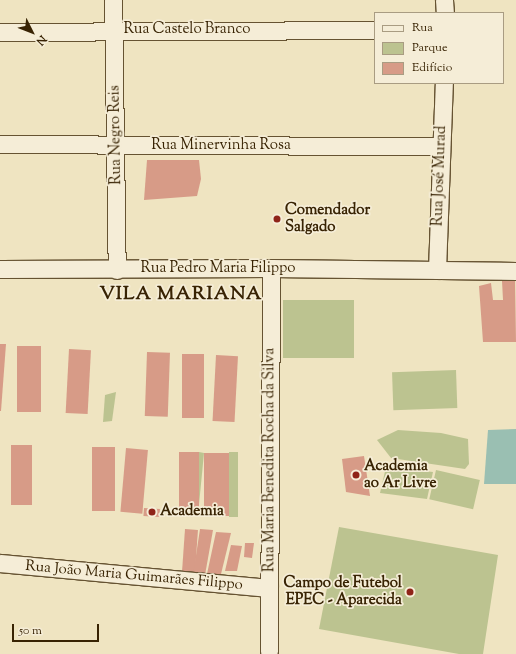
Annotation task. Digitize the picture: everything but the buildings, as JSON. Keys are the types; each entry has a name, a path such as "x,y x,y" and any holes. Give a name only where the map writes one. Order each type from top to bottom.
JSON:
{"street":[{"name":"Rua Negro Reis","path":"113,0 112,30 117,146 117,270"},
{"path":"444,0 445,12"},
{"name":"Rua Castelo Branco","path":"0,32 112,30 374,30"},
{"name":"Rua José Murad","path":"437,270 444,84"},
{"name":"Rua Minervinha Rosa","path":"0,144 117,146 441,146"},
{"name":"Rua Pedro Maria Filippo","path":"0,269 117,270 270,268 516,271"},
{"name":"Rua Maria Benedita Rocha da Silva","path":"270,268 270,651"},
{"name":"Rua João Maria Guimarães Filippo","path":"0,563 269,588"}],"green space":[{"path":"283,300 354,300 354,358 283,358"},
{"path":"456,370 457,408 393,410 392,372"},
{"path":"116,392 112,421 103,422 105,395"},
{"path":"398,430 441,433 468,439 469,464 465,469 391,458 377,440"},
{"path":"199,452 204,453 198,515 194,515"},
{"path":"229,452 238,452 238,517 229,517"},
{"path":"386,467 433,472 427,499 380,493"},
{"path":"436,470 480,480 473,509 429,499"},
{"name":"Campo de Futebol EPEC - Aparecida","path":"339,527 498,555 483,654 459,654 319,629"}],"water":[{"path":"516,429 516,484 484,484 488,430"}],"place":[{"name":"Comendador Salgado","path":"277,219"},
{"name":"Academia ao Ar Livre","path":"356,475"},
{"name":"Academia","path":"152,512"},
{"name":"Campo de Futebol EPEC - Aparecida","path":"410,592"}],"district":[{"name":"VILA MARIANA","path":"181,295"}]}
